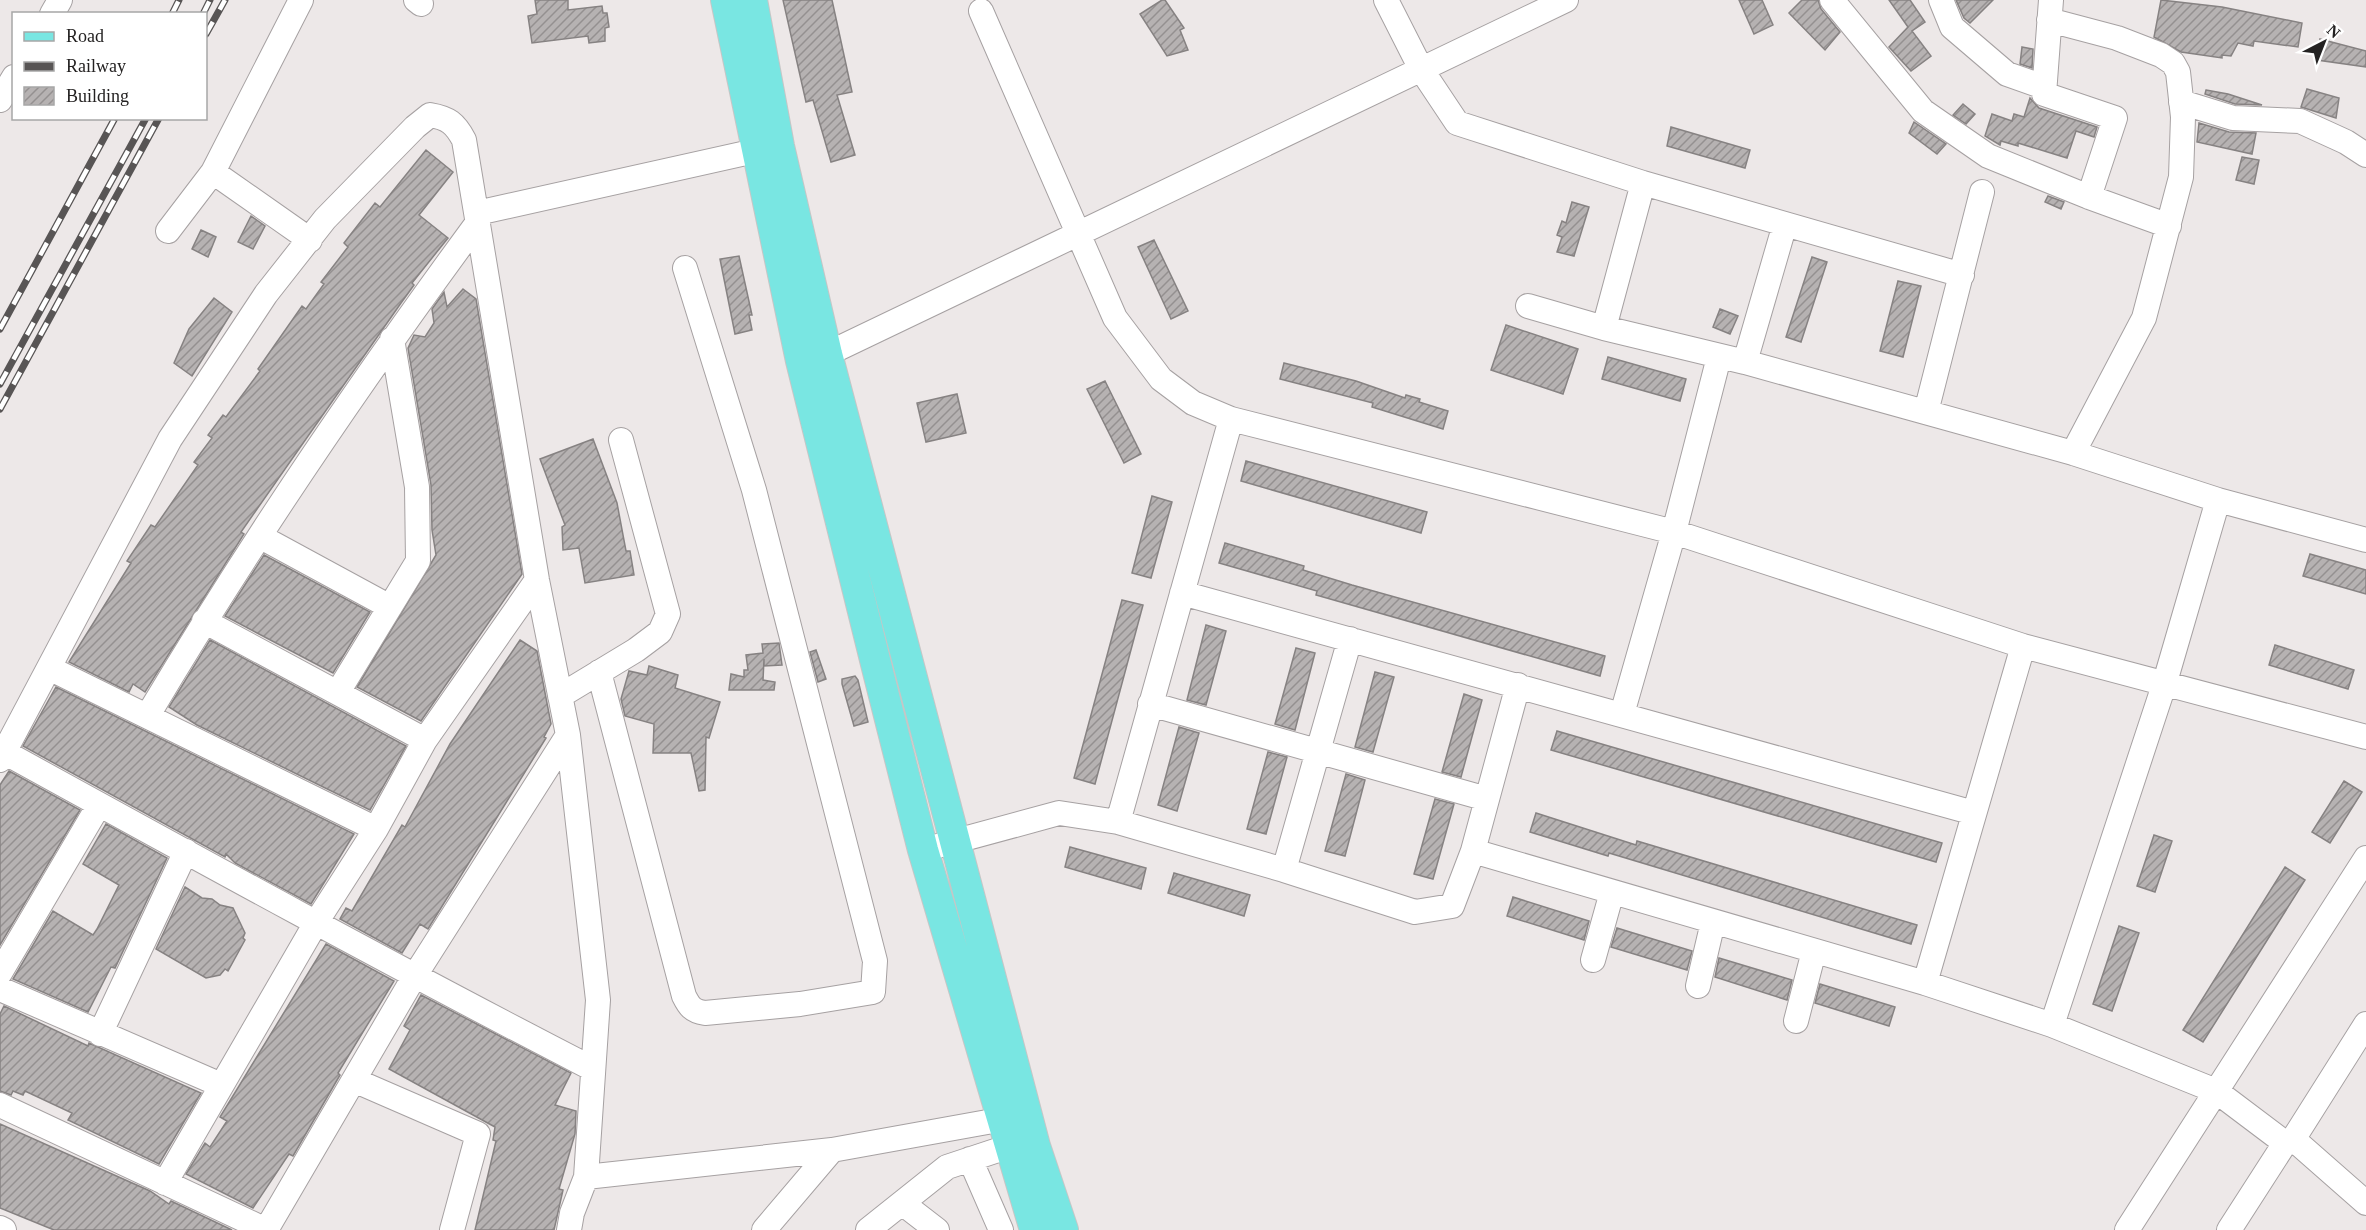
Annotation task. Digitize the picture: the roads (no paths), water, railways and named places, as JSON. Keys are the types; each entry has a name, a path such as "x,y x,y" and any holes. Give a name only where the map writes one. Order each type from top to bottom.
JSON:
{"main road":[{"path":"726,0 767,148 923,850 1016,1134 1063,1230"},
{"path":"752,0 767,148"},
{"path":"814,358 954,841 1035,1230"}],"street":[{"path":"168,231 213,172 301,0"},
{"path":"1386,0 1421,69 1456,123 1643,183 1962,275"},
{"path":"814,358 1566,0"},
{"path":"1832,0 1923,111 1988,156 2089,197 2169,226"},
{"path":"1941,0 1952,27 2007,74 2044,87"},
{"path":"2073,453 2144,318 2181,177 2181,102 2178,72 2174,63 2161,55 2050,10 2044,94 2115,118 2089,197"},
{"path":"981,11 1115,318 1161,379 1193,404 1231,419 1674,532 2023,646 2366,737"},
{"path":"0,100 12,80"},
{"path":"2181,102 2233,118 2300,121 2346,142 2366,155"},
{"path":"568,1230 586,1176 598,1000 568,735 537,580 464,140 456,125 444,117 430,115 325,219 267,294 170,439 2,756 317,921 414,977 593,1069"},
{"path":"148,715 204,621 392,339 478,217 767,148"},
{"path":"213,172 310,240"},
{"path":"1604,328 1643,183"},
{"path":"1926,412 1983,192"},
{"path":"1745,362 1785,224"},
{"path":"599,672 681,984 695,1012 800,1004 873,992 875,962 825,761 754,490 685,268"},
{"path":"1528,306 1604,328 1745,362 2073,453 2218,500 2366,540"},
{"path":"338,692 418,561 417,487 392,339"},
{"path":"1622,714 1674,532 1719,357"},
{"path":"1118,822 1231,419"},
{"path":"560,696 660,632 668,614 621,440"},
{"path":"2052,1025 2165,682 2218,500"},
{"path":"261,537 390,607"},
{"path":"165,1183 317,921 376,829 425,740 537,580"},
{"path":"1182,592 1974,813"},
{"path":"204,621 425,740"},
{"path":"1284,870 1350,639"},
{"path":"1925,983 2023,646"},
{"path":"49,668 376,829"},
{"path":"923,850 1059,813 1118,822 1284,870 1415,912 1452,906 1473,852 1518,685"},
{"path":"1150,704 1487,799"},
{"path":"0,1105 266,1230 356,1081 414,977 568,735"},
{"path":"0,973 99,805"},
{"path":"100,1034 186,851"},
{"path":"1473,852 1925,983 2052,1025 2216,1091 2288,1142 2300,1145 2366,1203"},
{"path":"2127,1230 2366,858"},
{"path":"1593,960 1612,892"},
{"path":"1698,986 1713,922"},
{"path":"1796,1021 1814,951"},
{"path":"0,989 221,1085"},
{"path":"2229,1230 2366,1024"},
{"path":"356,1081 478,1134 452,1230"},
{"path":"586,1176 832,1150 1016,1134"},
{"path":"870,1230 947,1167 970,1159 1016,1134"},
{"path":"765,1230 832,1150"},
{"path":"970,1159 1001,1230"},
{"path":"902,1203 937,1230"},
{"path":"0,1228 4,1230"}],"railway":[{"path":"173,12 179,0"},
{"path":"204,12 210,0"},
{"path":"207,32 225,0"},
{"path":"0,329 114,120"},
{"path":"0,384 145,120"},
{"path":"0,409 158,120"}]}
